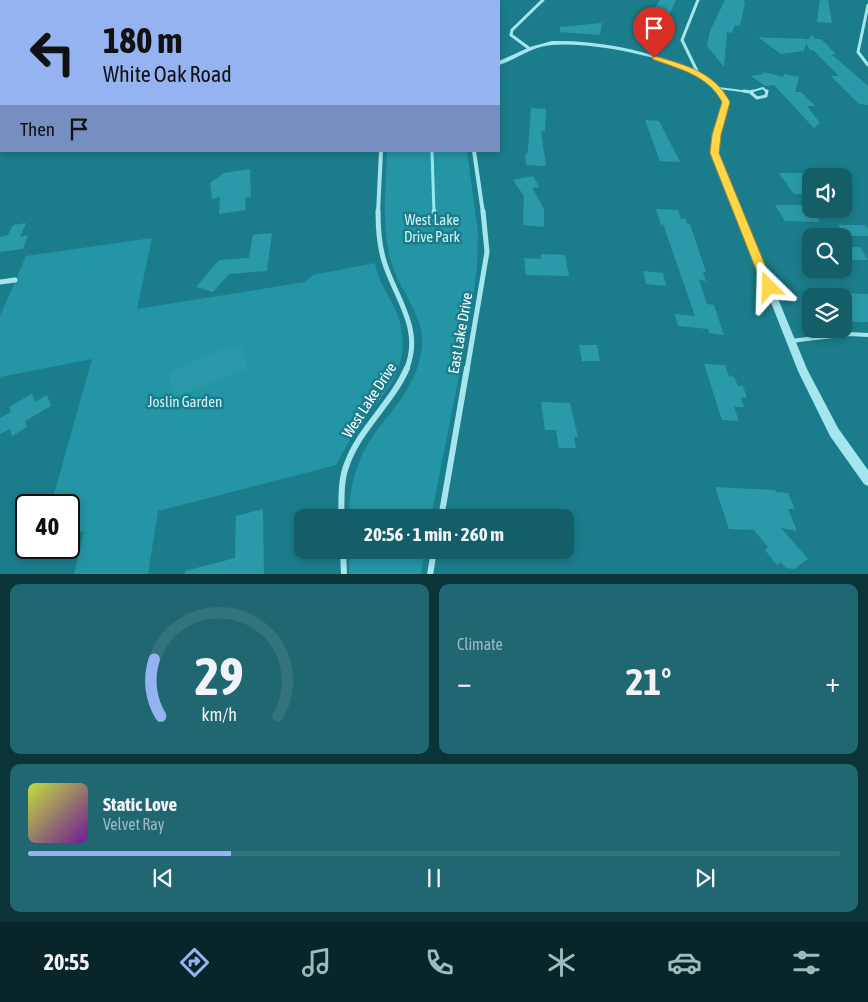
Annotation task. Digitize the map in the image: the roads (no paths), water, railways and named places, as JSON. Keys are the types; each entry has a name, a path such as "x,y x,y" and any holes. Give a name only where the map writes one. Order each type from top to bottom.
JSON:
{"street":[{"path":"530,49 511,35 512,30 542,0"},
{"path":"698,0 682,40 687,54 698,73"},
{"path":"868,5 858,52 868,65"},
{"path":"500,63 530,49 551,43 572,42 607,47 654,58 698,73 718,88 726,102 716,135 714,153 803,371 834,432 868,480"},
{"name":"West Lake Drive","path":"341,509 342,484 348,458 398,386 410,361 413,343 409,316 384,262 382,252 379,221 381,152"},
{"name":"East Lake Drive","path":"443,509 487,252 487,238 474,152"},
{"path":"0,282 15,280"},
{"path":"343,559 344,574"},
{"path":"430,574 432,559"}],"lane":[{"path":"718,88 750,92 757,89 767,91 766,96 757,98 750,92"},
{"path":"791,342 849,334 868,335"}],"waterway":[{"path":"432,152 434,213"},
{"path":"434,213 434,221"}],"park label":[{"name":"West Lake Drive Park","path":"432,228"},
{"name":"Joslin Garden","path":"185,401"}]}
